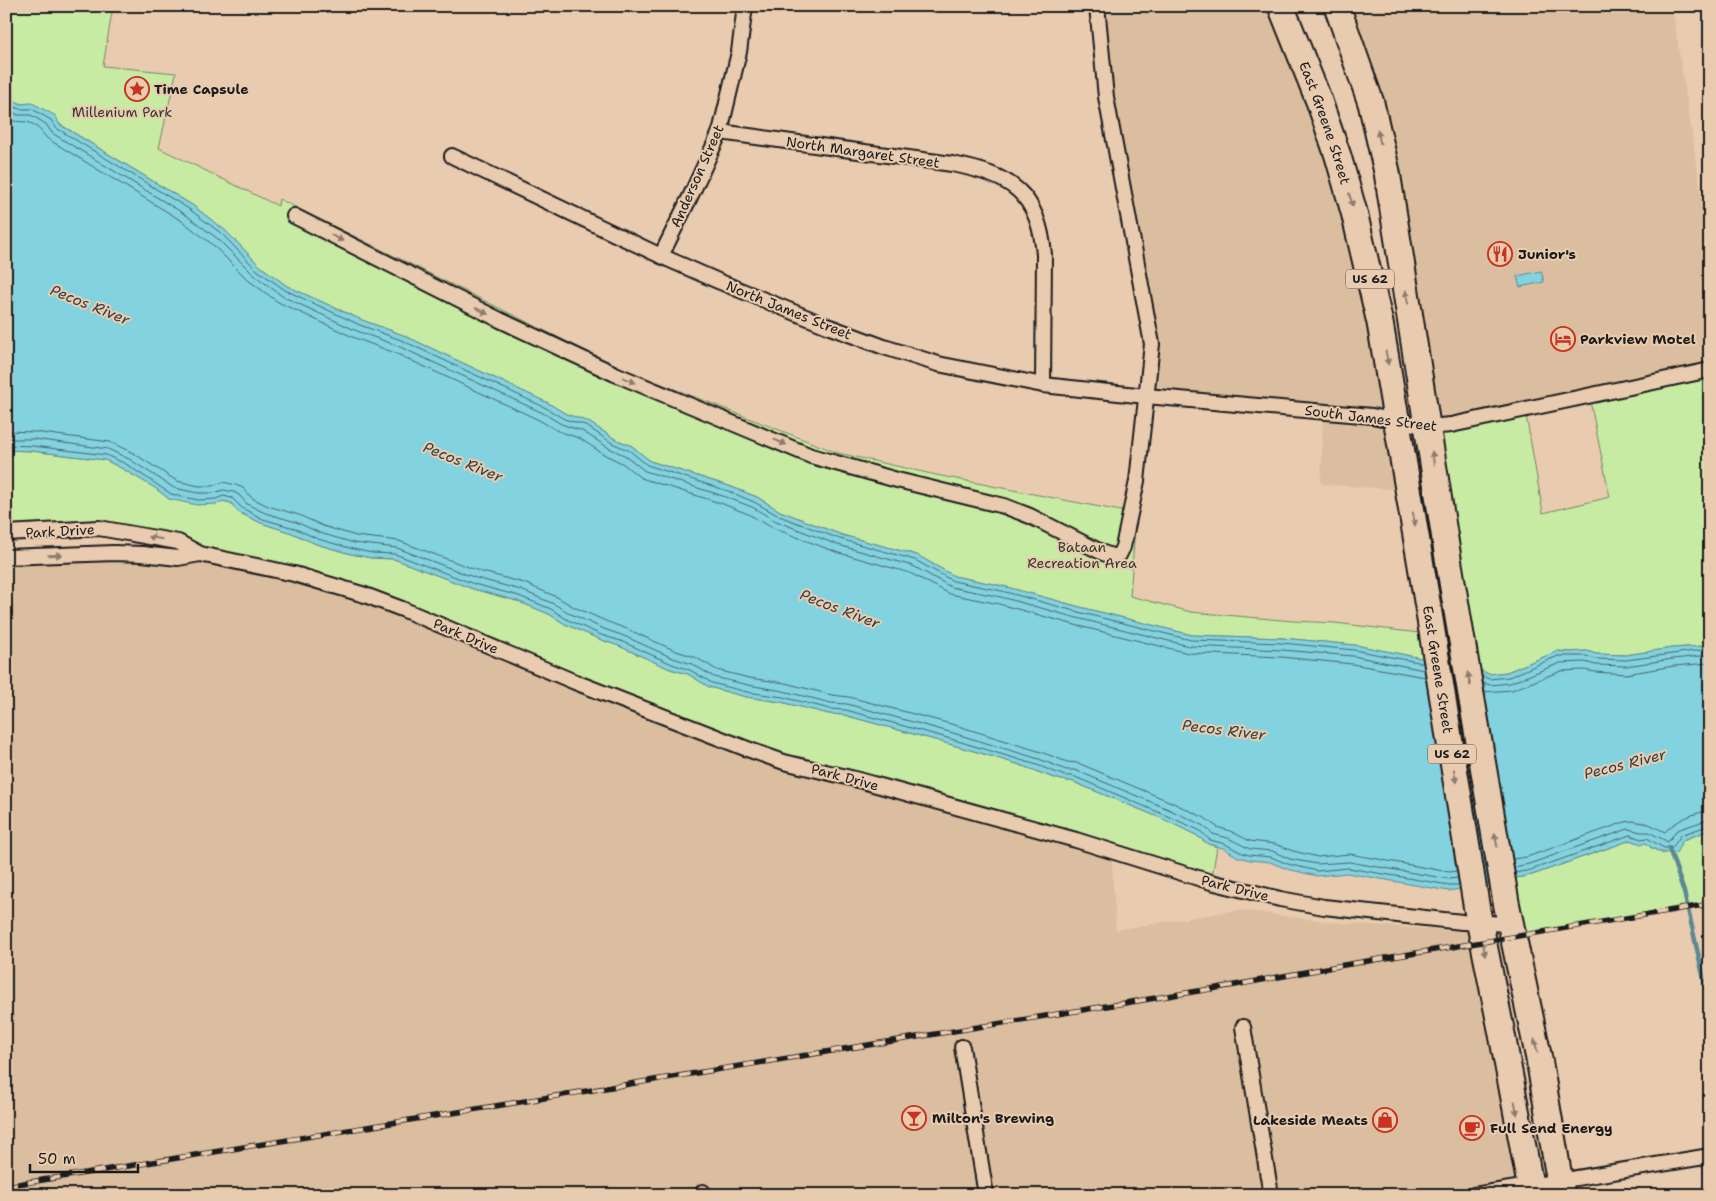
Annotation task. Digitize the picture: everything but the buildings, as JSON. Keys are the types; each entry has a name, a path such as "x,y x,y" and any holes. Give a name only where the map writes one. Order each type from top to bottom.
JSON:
{"highway":[{"name":"East Greene Street","path":"1281,6 1319,100 1338,156 1362,243 1381,332 1477,912 1531,1190"},
{"name":"East Greene Street","path":"1336,6 1371,103 1387,172 1510,924 1539,1059 1561,1187"},
{"path":"1362,243 1398,238"}],"street":[{"name":"Anderson Street","path":"660,256 720,132 739,52 745,6"},
{"path":"294,216 500,320 615,374 811,456 897,480 1004,506 1030,516 1115,557 1119,555 1123,547 1137,481 1152,344 1106,97 1097,6"},
{"name":"North Margaret Street","path":"720,132 952,164 974,168 1005,180 1022,194 1029,203 1039,222 1042,236 1044,255 1043,385"},
{"name":"North James Street","path":"452,156 660,256 822,324 884,347 938,364 1043,385 1146,396"},
{"name":"South James Street","path":"1146,396 1372,416 1428,427 1450,426 1710,370"},
{"name":"Park Drive","path":"6,533 99,528 178,542 200,554 294,574 402,609 575,682 784,762 855,779 1076,840 1155,866 1233,888 1324,907 1462,922 1477,912 1510,924"},
{"name":"Park Drive","path":"6,557 114,553 178,558 200,554"},
{"path":"1243,1027 1271,1195"},
{"path":"962,1047 986,1195"},
{"path":"1474,1195 1561,1187 1710,1156"}],"shaded area":[{"path":"1097,6 1281,6 1319,101 1409,490 1321,484 1323,412 1146,396 1152,344"},
{"path":"1337,6 1672,6 1710,252 1710,370 1428,427 1413,331"},
{"path":"142,554 267,568 1111,851 1116,930 1239,910 1330,922 1481,933 1532,1195 6,1195 6,557"}],"green space":[{"name":"Bataan Recreation Area","path":"6,6 113,6 103,66 176,73 159,148 278,206 279,199 618,367 838,453 936,475 1136,514 1130,596 1191,612 1335,623 1461,638 1428,427 1525,409 1543,513 1610,497 1589,396 1710,370 1710,644 1626,655 1596,654 1587,651 1558,651 1507,672 1489,674 1477,669 1355,645 1282,638 1192,635 1003,586 954,576 917,555 842,535 780,511 757,497 729,486 650,461 632,446 615,439 587,421 566,414 548,403 403,335 362,320 287,286 260,266 226,231 192,205 58,123 55,116 32,103 21,104 6,96"},
{"path":"6,450 32,451 105,460 155,488 169,499 231,503 238,512 316,544 371,558 394,559 473,589 517,601 549,614 565,624 599,639 670,669 688,674 709,687 746,697 781,702 829,714 844,715 995,757 1065,781 1071,781 1163,819 1217,847 1211,882 784,762 365,595 99,528 6,533"},
{"path":"1710,830 1710,904 1513,937 1503,880 1532,875 1631,840 1646,843 1663,854 1683,840"}],"water":[{"name":"Pecos River","path":"6,96 21,104 32,103 56,116 59,124 192,205 226,231 260,266 287,286 362,320 403,335 548,403 566,414 587,421 615,439 632,446 650,461 729,486 757,497 780,511 842,535 917,555 954,576 1003,586 1192,635 1282,638 1355,645 1477,669 1489,674 1507,672 1558,651 1587,651 1596,654 1626,655 1710,644 1710,830 1683,840 1676,853 1660,851 1646,843 1641,844 1631,840 1532,875 1449,891 1347,873 1317,876 1287,869 1270,862 1238,857 1223,848 1208,844 1196,835 1163,819 1071,781 1052,777 1017,764 844,715 829,714 781,702 746,697 709,687 688,674 670,669 599,639 565,624 549,614 517,601 473,589 394,559 371,558 316,544 238,512 231,503 223,501 217,504 197,505 169,499 155,488 105,460 32,451 6,450"},
{"path":"1541,271 1544,282 1520,287 1517,276"}],"waterway":[{"path":"1669,848 1684,892 1710,1006"}],"railway":[{"path":"6,1186 1235,985 1710,904"}],"place":[{"name":"Time Capsule","path":"137,89"},
{"name":"Junior's","path":"1500,254"},
{"name":"Parkview Motel","path":"1563,339"},
{"name":"Milton's Brewing","path":"914,1118"},
{"name":"Lakeside Meats","path":"1385,1120"},
{"name":"Full Send Energy","path":"1472,1128"}],"park label":[{"name":"Millenium Park","path":"122,112"}]}
